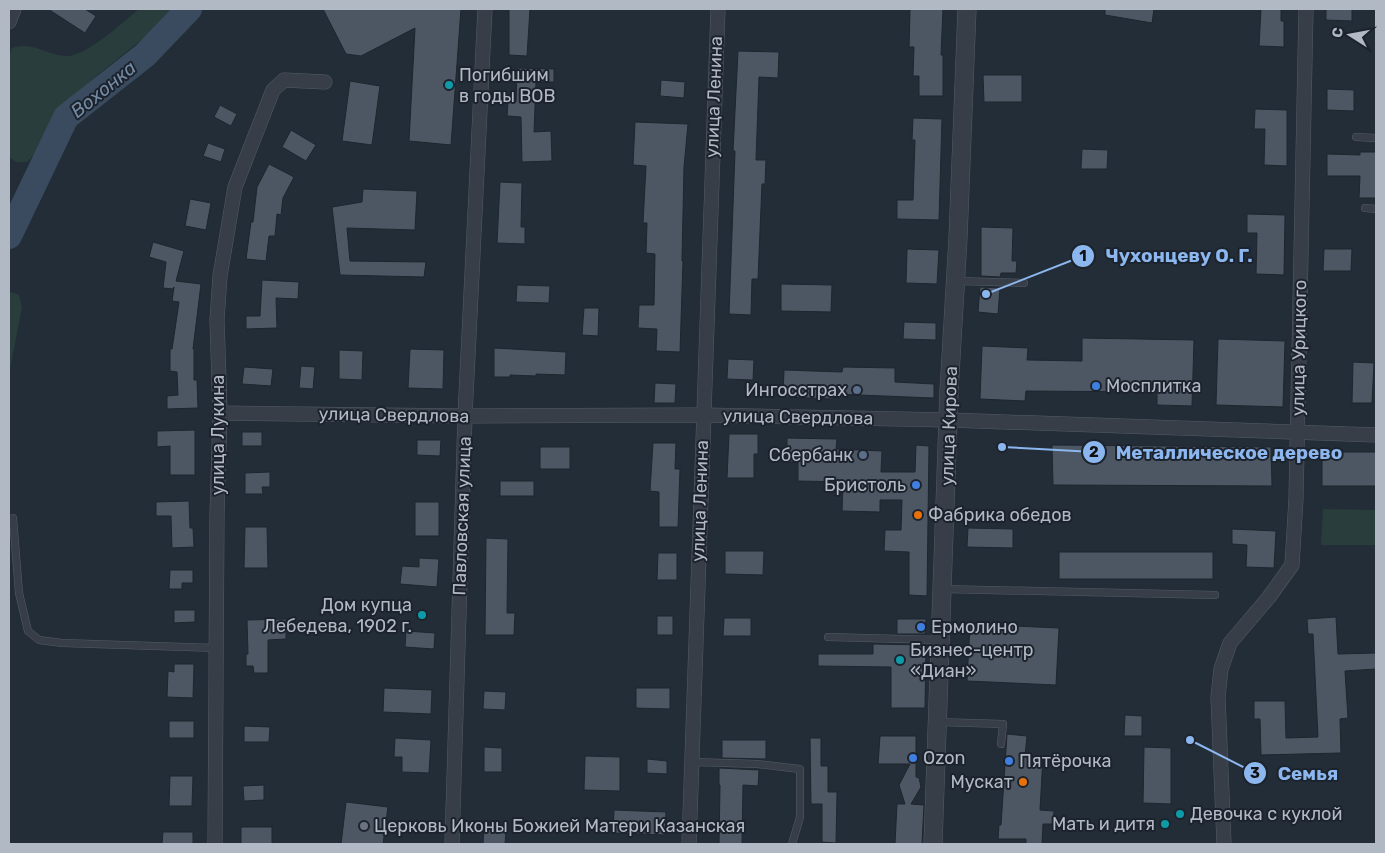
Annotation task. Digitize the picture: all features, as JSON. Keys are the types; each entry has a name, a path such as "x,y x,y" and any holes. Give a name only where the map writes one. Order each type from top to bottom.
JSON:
{"street":[{"path":"9,22 14,9"},
{"name":"Павловская улица","path":"452,844 466,416 485,9"},
{"name":"улица Ленина","path":"689,844 718,9"},
{"name":"улица Кирова","path":"933,844 967,9"},
{"name":"улица Урицкого","path":"1224,844 1218,696 1221,669 1230,643 1292,565 1298,433 1306,9"},
{"name":"улица Лукина","path":"215,844 217,515 220,413 217,320 220,276 234,187 274,90 284,80 325,82"},
{"name":"улица Свердлова","path":"220,413 466,416 703,415 949,420 1376,435"}],"lane":[{"path":"1356,137 1376,138"},
{"path":"1365,208 1376,209"},
{"path":"956,281 1024,283"},
{"path":"13,518 19,593 28,631 39,640 62,643 216,648"},
{"path":"943,590 1215,595"},
{"path":"828,637 940,640"},
{"path":"937,722 1003,724 1001,744"},
{"path":"691,762 757,764 800,769 800,817 792,844"}],"green space":[{"path":"139,9 177,9 96,76 65,106 43,145 27,162 16,162 9,157 9,56 12,48 27,46 58,55 73,55 104,38"},
{"path":"11,292 19,295 22,307 9,374 9,294"},
{"path":"1323,509 1376,510 1376,545 1321,545"}],"building":[{"path":"48,9 85,9 96,16 85,33"},
{"path":"323,9 461,9 451,145 409,141 415,28 361,56 346,54"},
{"path":"509,9 530,9 527,56 509,55"},
{"path":"910,9 943,9 941,55 943,55 943,96 919,96 919,76 913,76 914,47 909,47"},
{"path":"1105,9 1154,9 1152,23 1105,15"},
{"path":"1261,9 1281,9 1281,21 1284,21 1284,47 1259,46"},
{"path":"1326,9 1352,9 1352,21 1326,20"},
{"path":"738,51 779,52 778,78 759,77 756,160 766,160 765,184 762,184 758,279 752,279 751,315 729,314 735,151 733,151"},
{"path":"517,68 554,69 554,82 536,82 534,132 551,131 552,161 522,162 521,117 507,116 508,102 516,102"},
{"path":"983,75 1022,75 1022,102 984,102"},
{"path":"661,80 685,82 684,98 660,96"},
{"path":"350,81 380,86 372,145 342,141"},
{"path":"1327,89 1354,90 1354,111 1327,110"},
{"path":"220,105 237,114 231,126 214,117"},
{"path":"1255,109 1287,110 1287,166 1264,165 1265,129 1254,129"},
{"path":"913,118 942,119 939,220 897,219 897,200 913,200 915,140 912,140"},
{"path":"635,122 688,124 684,167 680,352 656,351 657,329 638,328 639,305 654,305 655,254 646,253 647,223 643,223 646,166 633,165"},
{"path":"291,130 316,145 306,161 282,147"},
{"path":"208,143 225,149 221,162 203,156"},
{"path":"1082,149 1108,150 1107,169 1081,169"},
{"path":"1360,152 1376,152 1376,198 1359,198 1360,176 1327,176 1327,154 1360,155"},
{"path":"269,164 294,177 283,198 281,215 277,214 275,236 269,236 266,261 246,259 257,187"},
{"path":"500,182 522,183 521,227 525,227 525,244 497,243"},
{"path":"363,189 417,191 415,230 347,228 350,261 426,262 424,277 340,275 332,207 362,202"},
{"path":"190,199 211,203 206,230 185,226"},
{"path":"1247,214 1285,215 1284,275 1256,274 1257,233 1247,233"},
{"path":"981,227 1013,228 1012,261 1017,261 1016,273 1001,273 1000,277 981,276"},
{"path":"153,242 184,251 176,281 201,284 193,349 194,380 197,380 198,408 167,409 167,396 178,395 177,372 170,371 170,349 172,349 179,302 172,301 174,287 173,289 163,288 166,262 149,257"},
{"path":"907,249 939,250 937,284 906,283"},
{"path":"1324,249 1352,249 1351,271 1323,271"},
{"path":"262,280 299,282 298,299 276,298 277,328 246,329 246,316 260,316"},
{"path":"781,284 832,285 831,312 781,311"},
{"path":"517,285 550,286 549,303 516,302"},
{"path":"980,287 1000,288 998,314 978,312"},
{"path":"584,308 599,308 598,336 582,335"},
{"path":"904,322 936,323 936,340 903,339"},
{"path":"1082,338 1194,340 1192,406 1157,405 1157,392 1026,391 1025,401 980,399 982,346 1028,348 1027,360 1082,361"},
{"path":"1218,339 1285,341 1283,407 1216,405"},
{"path":"494,348 566,352 565,375 536,374 536,376 510,375 510,377 494,377"},
{"path":"410,349 444,350 443,389 408,388"},
{"path":"339,350 363,351 362,380 339,379"},
{"path":"728,359 754,360 753,380 727,379"},
{"path":"1353,362 1374,363 1372,403 1352,403"},
{"path":"301,366 315,367 313,389 299,388"},
{"path":"244,367 273,369 271,386 242,384"},
{"path":"843,367 895,368 895,382 934,384 934,398 834,394 833,399 783,397 784,370 842,372"},
{"path":"655,383 676,384 675,403 654,403"},
{"path":"195,430 195,475 170,475 170,446 157,447 157,431"},
{"path":"242,432 262,432 262,446 242,446"},
{"path":"729,434 758,434 758,454 754,454 754,478 727,478"},
{"path":"787,438 837,439 836,449 882,451 881,472 915,472 916,445 929,446 927,596 909,595 909,552 884,551 885,530 901,530 902,500 880,500 880,512 842,511 843,482 798,481 798,462 787,462"},
{"path":"417,440 441,440 440,456 417,455"},
{"path":"653,443 676,443 675,469 680,469 678,527 659,527 659,492 650,491"},
{"path":"1052,445 1271,447 1272,486 1053,485"},
{"path":"540,447 570,447 570,469 540,469"},
{"path":"1322,452 1376,452 1376,486 1322,486"},
{"path":"270,472 270,487 262,487 263,494 245,494 245,473"},
{"path":"500,481 534,481 534,496 500,496"},
{"path":"189,501 190,528 193,528 194,547 172,548 171,516 156,516 156,502"},
{"path":"415,502 439,502 439,536 415,536"},
{"path":"245,527 267,527 268,568 244,568"},
{"path":"968,528 1013,529 1013,548 967,547"},
{"path":"1232,529 1276,531 1274,568 1246,567 1247,545 1232,544"},
{"path":"486,538 508,539 507,613 515,613 514,635 485,635"},
{"path":"725,551 764,551 763,575 725,574"},
{"path":"1059,552 1213,552 1213,579 1059,579"},
{"path":"658,553 677,553 677,580 657,580"},
{"path":"419,558 439,559 437,587 400,584 402,566 419,567"},
{"path":"170,570 193,570 193,583 182,583 182,589 169,589"},
{"path":"174,610 195,610 195,622 174,623"},
{"path":"657,616 673,616 673,635 657,635"},
{"path":"1336,617 1338,654 1376,653 1376,669 1345,671 1348,718 1340,719 1341,753 1261,755 1260,719 1254,719 1254,701 1285,701 1286,738 1318,737 1313,634 1308,634 1307,619"},
{"path":"724,618 751,618 751,636 723,636"},
{"path":"286,619 286,639 268,640 268,673 254,673 253,666 246,666 246,654 248,654 247,620"},
{"path":"897,619 926,619 925,634 897,634"},
{"path":"970,624 1059,628 1056,685 967,681"},
{"path":"406,631 435,633 434,649 405,647"},
{"path":"873,644 926,645 925,708 891,708 891,667 818,666 818,654 873,654"},
{"path":"174,664 194,664 193,698 167,697 168,671 174,672"},
{"path":"384,688 432,690 431,714 383,712"},
{"path":"636,688 670,688 670,709 636,708"},
{"path":"484,691 506,692 505,710 483,709"},
{"path":"1125,715 1142,716 1142,736 1124,736"},
{"path":"169,721 194,721 194,738 169,738"},
{"path":"244,726 270,727 269,742 244,742"},
{"path":"1007,734 1027,736 1025,756 1043,757 1040,810 1054,811 1053,824 1043,824 1042,844 1026,844 1026,839 998,839 999,825 1001,825"},
{"path":"880,736 916,736 916,777 919,778 921,787 911,804 924,805 922,844 895,844 897,804 905,804 899,785 910,764 878,764"},
{"path":"395,738 431,740 429,773 402,772 402,757 394,757"},
{"path":"810,738 821,738 821,766 828,766 828,792 837,792 836,843 822,842 822,804 811,804"},
{"path":"722,740 766,740 766,759 722,758"},
{"path":"484,747 502,748 502,772 484,772"},
{"path":"1144,747 1171,748 1171,804 1143,803"},
{"path":"585,756 620,757 620,791 584,790"},
{"path":"647,759 667,761 667,774 647,773"},
{"path":"719,768 759,770 758,786 743,785 742,844 719,844"},
{"path":"170,776 193,776 192,806 169,806"},
{"path":"264,785 264,800 244,801 243,786"},
{"name":"Церковь Иконы Божией Матери Казанская","path":"346,802 388,807 383,844 341,844"},
{"path":"614,810 666,812 665,835 613,833"},
{"path":"241,827 272,827 272,844 241,844"},
{"path":"484,829 506,831 505,844 483,844"},
{"path":"163,832 193,832 193,844 162,844"}],"waterway":[{"name":"Вохонка","path":"9,236 66,117 145,55 189,9"}],"place":[{"name":"Погибшим в годы ВОВ","path":"449,85"},
{"name":"Чухонцеву О. Г.","path":"986,294"},
{"name":"Мосплитка","path":"1096,386"},
{"name":"Ингосстрах","path":"857,390"},
{"name":"Металлическое дерево","path":"1002,447"},
{"name":"Сбербанк","path":"863,455"},
{"name":"Бристоль","path":"916,485"},
{"name":"Фабрика обедов","path":"918,515"},
{"name":"Дом купца Лебедева, 1902 г.","path":"422,615"},
{"name":"Ермолино","path":"921,627"},
{"name":"Бизнес-центр «Диан»","path":"900,660"},
{"name":"Семья","path":"1190,740"},
{"name":"Ozon","path":"913,758"},
{"name":"Пятёрочка","path":"1009,761"},
{"name":"Мускат","path":"1023,782"},
{"name":"Девочка с куклой","path":"1180,814"},
{"name":"Мать и дитя","path":"1165,824"},
{"name":"Церковь Иконы Божией Матери Казанская","path":"364,826"}]}
